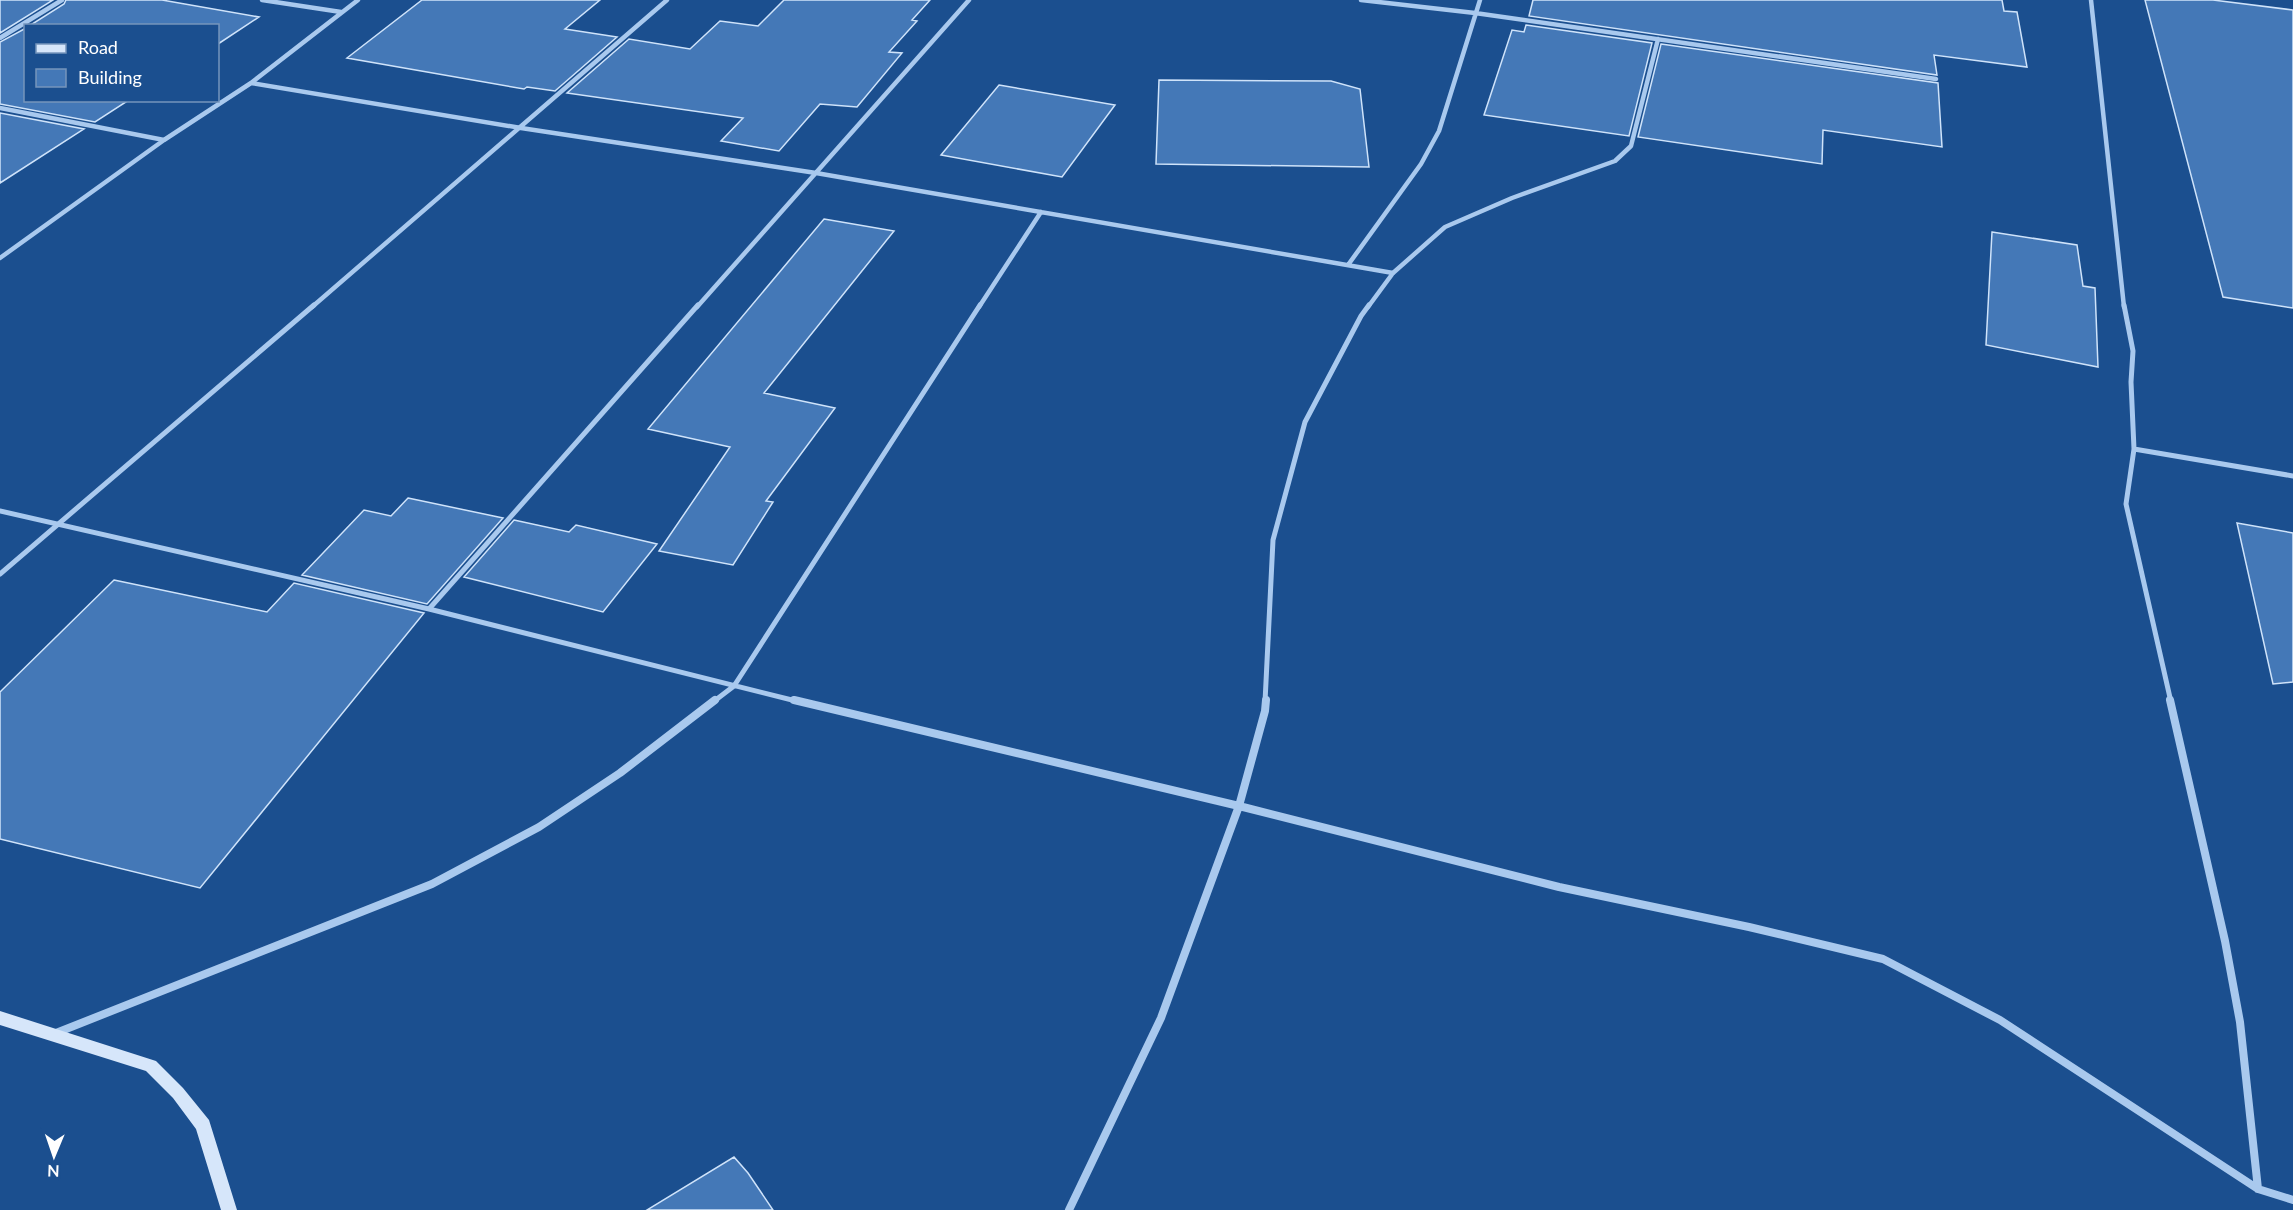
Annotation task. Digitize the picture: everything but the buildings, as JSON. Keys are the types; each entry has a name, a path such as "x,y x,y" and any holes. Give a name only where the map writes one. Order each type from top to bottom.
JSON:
{"main road":[{"path":"0,1018 151,1066 178,1093 202,1125 229,1210"}],"street":[{"path":"0,38 62,0"},
{"path":"262,0 341,12"},
{"path":"0,258 164,140 251,83 358,0"},
{"path":"0,574 667,0"},
{"path":"429,609 969,0"},
{"path":"1361,0 1475,13 1936,79"},
{"path":"1348,265 1421,164 1439,131 1480,0"},
{"path":"2091,0 2124,308 2133,351 2131,382 2134,449 2126,504 2236,999 2258,1189"},
{"path":"1069,1210 1161,1018 1239,806 1265,711 1273,540 1305,422 1362,316 1393,273 1444,227 1512,198 1615,161 1631,146 1658,39"},
{"path":"251,83 521,128 816,173 1393,273"},
{"path":"0,108 164,140"},
{"path":"50,1035 432,884 539,827 620,773 734,686 1041,212"},
{"path":"2134,449 2293,476"},
{"path":"0,511 429,609 734,686 1239,806 1559,887 1749,927 1883,959 2000,1020 2258,1189 2293,1200"}]}
